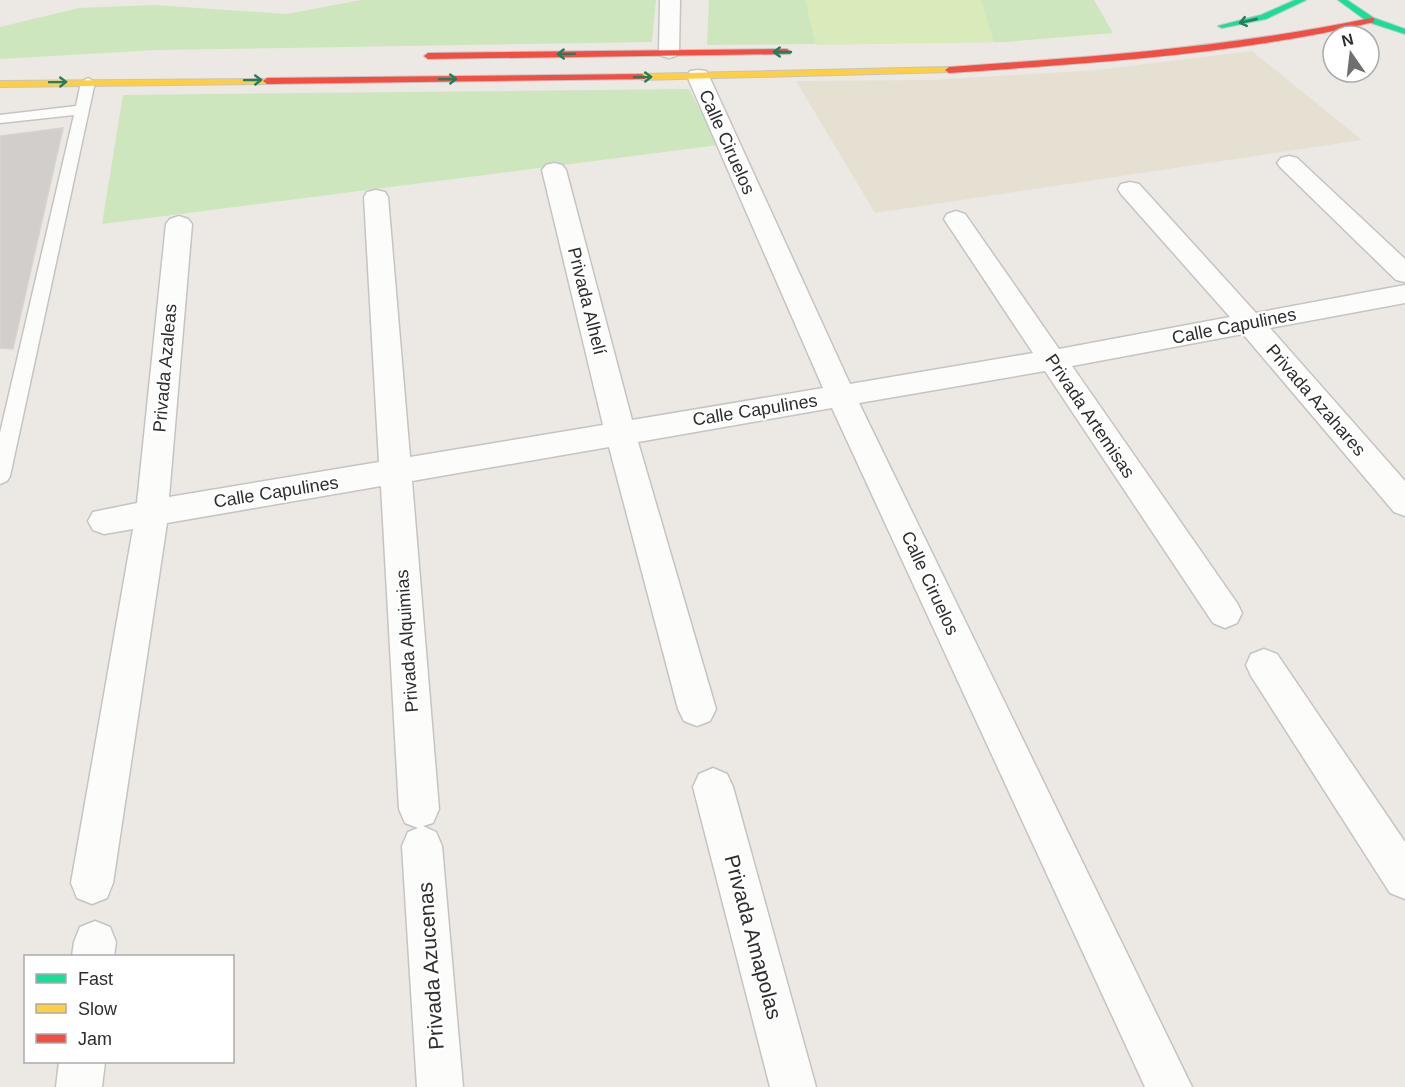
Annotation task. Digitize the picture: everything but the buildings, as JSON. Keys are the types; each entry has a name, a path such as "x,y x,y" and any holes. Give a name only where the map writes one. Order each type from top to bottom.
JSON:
{"main road":[{"path":"1202,29 1249,21 1284,10 1302,0"},
{"path":"1342,0 1350,8 1371,20 1401,31 1405,42"},
{"path":"0,84 933,71 1058,62 1225,45 1333,29 1371,20"},
{"path":"409,56 797,52"}],"street":[{"path":"669,52 670,0"},
{"name":"Calle Ciruelos","path":"698,76 841,396 1169,1087"},
{"path":"1289,163 1405,274"},
{"name":"Privada Alhelí","path":"554,170 620,432 698,709"},
{"name":"Privada Azahares","path":"1130,189 1249,322 1405,503"},
{"name":"Privada Alquimias","path":"376,197 420,828"},
{"name":"Privada Artemisas","path":"956,219 1225,613"},
{"name":"Privada Azaleas","path":"92,883 152,513 179,224"},
{"name":"Calle Capulines","path":"104,521 1052,360 1405,294"},
{"path":"1264,665 1405,878"},
{"name":"Privada Amapolas","path":"712,787 793,1087"},
{"name":"Privada Azucenas","path":"420,828 440,1087"},
{"path":"79,1087 82,1063"}],"lane":[{"path":"0,476 88,82"},
{"path":"0,119 81,110"}],"shaded area":[{"path":"1252,51 1362,140 875,213 796,81 932,80 1097,70"}],"green space":[{"path":"361,0 656,0 652,42 156,50 0,59 0,27 79,8 154,5 287,14"},
{"path":"709,0 1094,0 1113,33 1005,42 707,45"},
{"path":"805,0 981,0 994,42 816,45"},
{"path":"689,89 719,145 102,224 123,95"}],"traffic: fast":[{"path":"1222,26 1263,17 1302,0"},
{"path":"1342,0 1371,20 1405,32"}],"traffic: slow":[{"path":"642,77 949,70"},
{"path":"0,84 267,81"}],"traffic: jam":[{"path":"949,70 1215,47 1320,31 1371,20"},
{"path":"428,56 787,52"},
{"path":"267,81 642,77"}]}
